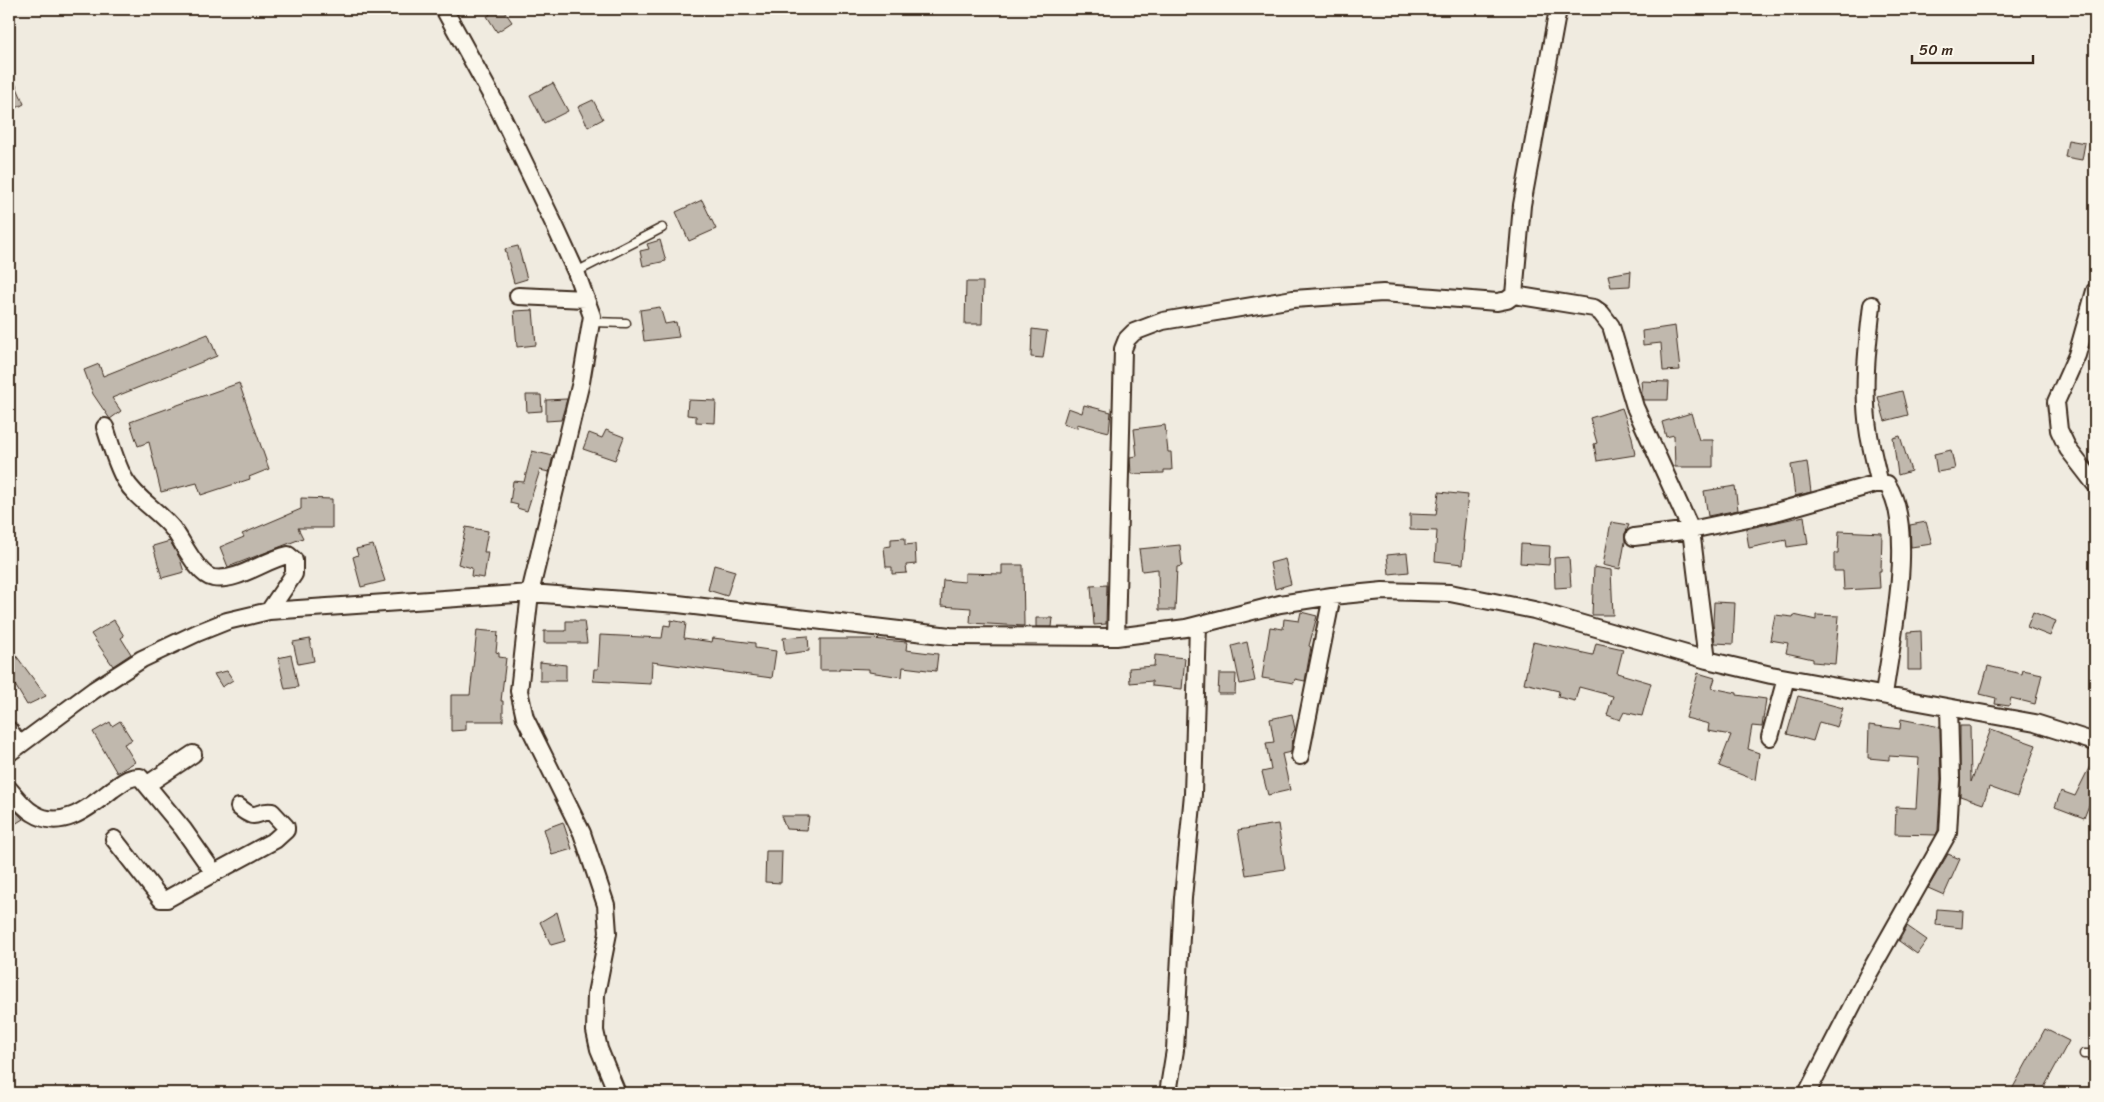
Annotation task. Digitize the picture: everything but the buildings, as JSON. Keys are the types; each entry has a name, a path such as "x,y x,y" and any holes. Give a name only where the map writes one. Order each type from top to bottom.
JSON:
{"street":[{"path":"444,9 496,104 576,272 592,322 581,382 530,593 519,676 521,705 525,718 575,817 606,905 608,933 596,994 595,1031 599,1050 617,1093"},
{"path":"1514,295 1522,205 1558,9"},
{"path":"2095,291 2077,355 2056,402 2059,430 2068,449 2095,484"},
{"path":"1116,637 1123,349 1130,335 1151,324 1179,317 1293,299 1382,293 1497,302 1507,300 1514,295 1594,308 1606,318 1615,335 1635,407 1691,530 1707,660"},
{"path":"518,296 586,299"},
{"path":"1872,305 1866,356 1866,399 1869,435 1880,484"},
{"path":"105,427 126,481 138,497 173,528 201,571 209,578 219,579 234,576 288,555 294,560 294,574 269,611"},
{"path":"1634,537 1691,530 1772,513 1880,484 1887,484 1893,492 1902,531 1902,555 1884,695"},
{"path":"9,730 14,749 94,690 170,644 227,622 269,611 530,593 678,604 950,636 1116,637 1198,625 1280,604 1383,591 1450,593 1534,610 1707,660 1786,678 2035,723 2095,742"},
{"path":"1300,756 1332,596"},
{"path":"1168,1093 1176,1050 1183,898 1193,794 1198,625"},
{"path":"1770,737 1786,678"},
{"path":"1807,1093 1869,973 1948,833 1951,779 1950,708"},
{"path":"148,784 193,754"},
{"path":"9,788 33,813 55,820 70,818 84,812 134,776 140,776 148,784 214,873"},
{"path":"114,839 161,899 168,899 275,840 286,830 286,827 272,812 253,816 248,815 239,807"}],"lane":[{"path":"576,272 662,228"},
{"path":"592,322 626,323"},
{"path":"2084,1054 2095,1054"}]}
